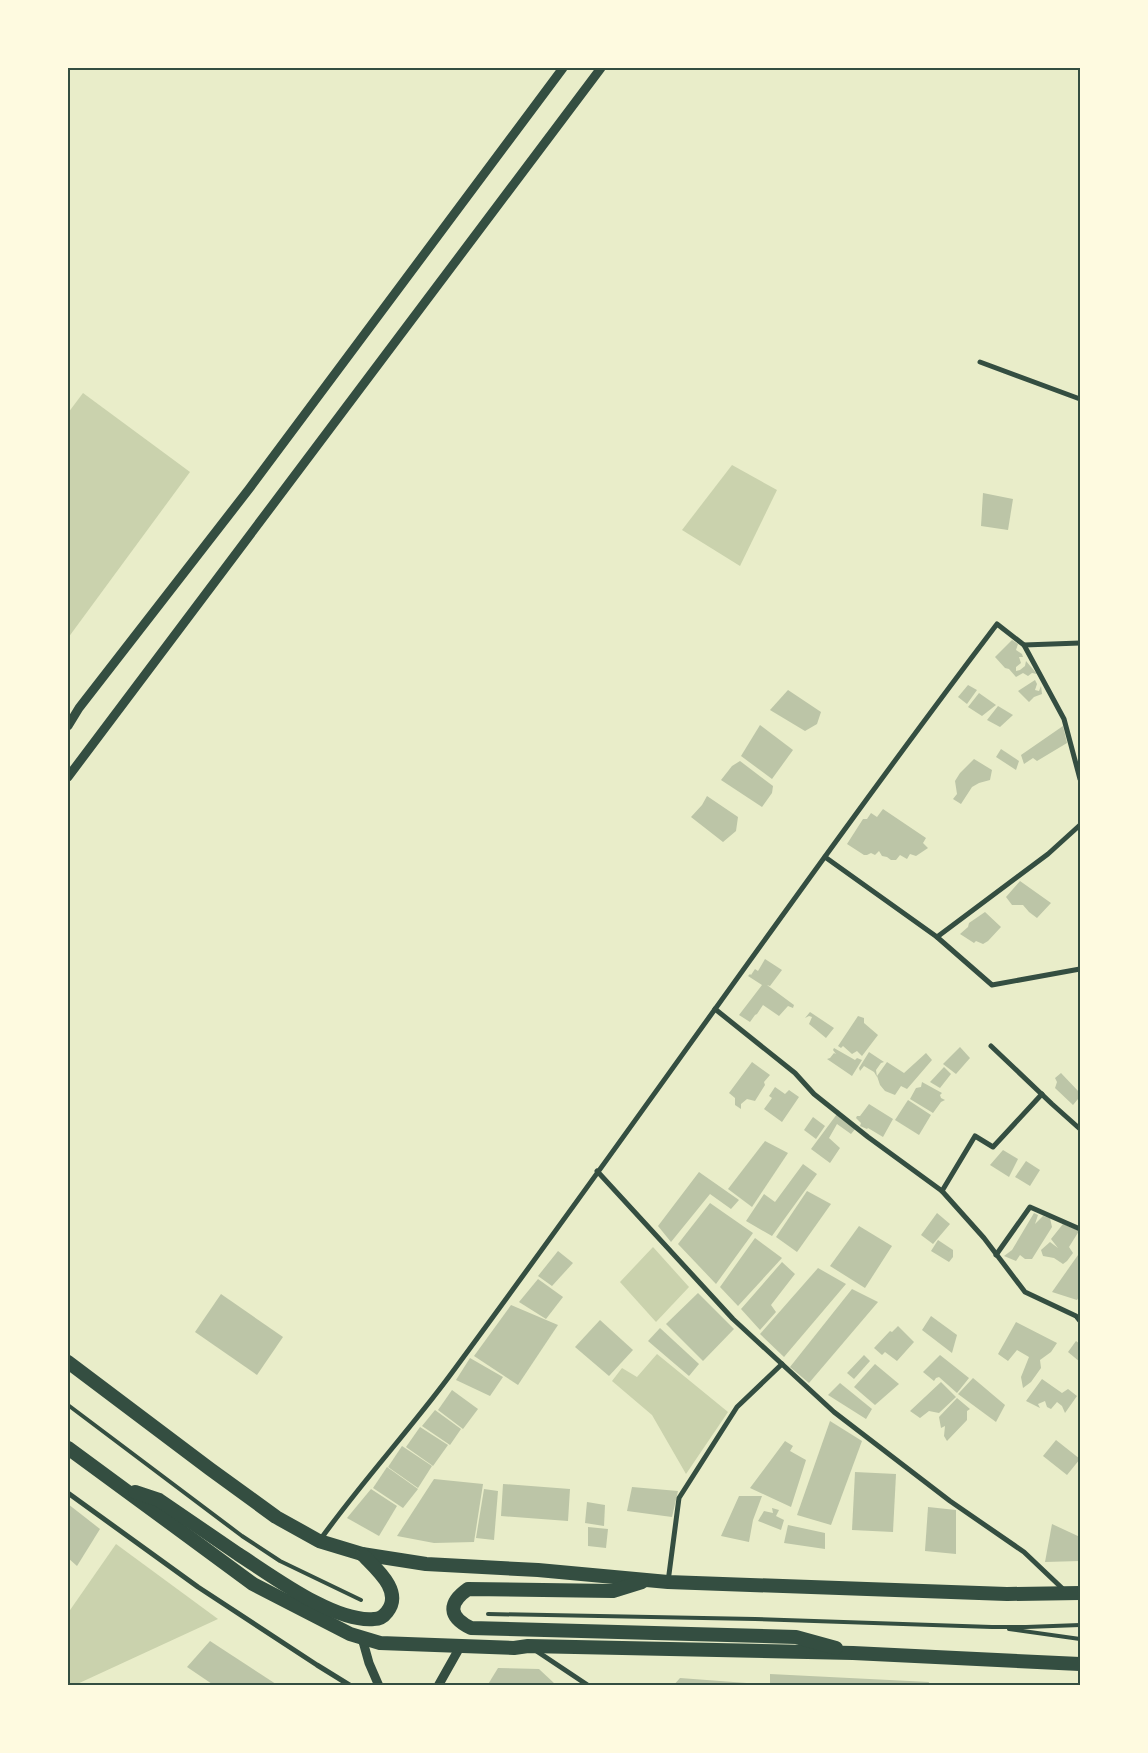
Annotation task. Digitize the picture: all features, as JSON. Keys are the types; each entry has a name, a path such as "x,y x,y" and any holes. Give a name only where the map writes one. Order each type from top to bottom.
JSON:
{"highway":[{"path":"68,1362 276,1517 319,1541 362,1554 426,1564 538,1570 668,1582 1007,1594 1074,1593"},
{"path":"68,1448 253,1584 323,1622 362,1638 380,1643 460,1647 514,1648 528,1646 854,1653 1080,1664"},
{"path":"124,1489 159,1500 298,1594 360,1620 377,1619 389,1609 391,1598 387,1580 362,1554"},
{"path":"648,1580 613,1591 468,1589 458,1596 453,1605 455,1617 461,1623 471,1628 796,1637 854,1653"}],"street":[{"path":"68,726 79,708 249,489 564,68"},
{"path":"68,777 601,68"},
{"path":"980,362 1080,399"},
{"path":"319,1541 343,1508 446,1380 902,749 997,624 1024,645 1064,719 1080,779"},
{"path":"1024,645 1080,643"},
{"path":"937,937 1048,854 1080,825"},
{"path":"825,857 937,937 992,985 1080,969"},
{"path":"715,1009 795,1073 814,1094 868,1137 942,1191 984,1238 1025,1292 1076,1316 1080,1321"},
{"path":"991,1046 1080,1129"},
{"path":"942,1191 975,1136 993,1147 1042,1094"},
{"path":"597,1171 733,1319 834,1412 950,1501 1024,1552 1074,1593"},
{"path":"996,1255 1030,1207 1080,1229"},
{"path":"668,1582 679,1498 737,1407 782,1364"},
{"path":"68,1493 198,1587 352,1686"},
{"path":"362,1638 377,1683"},
{"path":"528,1646 588,1686"},
{"path":"438,1686 460,1647"}],"lane":[{"path":"68,1406 234,1531 280,1562 361,1600"},
{"path":"488,1614 755,1619 992,1627 1080,1625"},
{"path":"992,1627 1080,1639"}],"green space":[{"path":"83,393 190,472 68,638 68,413"},
{"path":"732,465 777,490 740,566 682,530"},
{"path":"653,1247 689,1287 656,1322 620,1282"},
{"path":"657,1354 728,1412 686,1474 652,1415 612,1381 622,1368 637,1377"},
{"path":"116,1544 218,1619 75,1685 68,1685 68,1613"}],"building":[{"path":"983,493 1013,499 1008,530 981,526"},
{"path":"1012,640 1018,644 1016,650 1023,657 1019,657 1021,663 1016,667 1016,671 1025,666 1026,661 1037,674 1032,673 1028,676 1023,673 1016,677 995,657"},
{"path":"1035,680 1037,684 1035,690 1039,691 1041,686 1042,694 1034,697 1029,702 1018,691"},
{"path":"968,685 977,690 967,704 958,697"},
{"path":"788,690 821,712 817,724 805,731 770,710"},
{"path":"979,693 996,705 982,716 968,707"},
{"path":"998,706 1013,715 1000,727 987,720"},
{"path":"760,725 793,750 772,779 741,756"},
{"path":"1063,726 1067,743 1037,761 1033,758 1024,764 1021,755"},
{"path":"1001,749 1019,761 1016,770 996,757"},
{"path":"974,759 992,770 990,780 972,787 961,804 953,799 957,794 955,781"},
{"path":"740,761 773,786 772,793 762,807 721,780 732,766"},
{"path":"707,796 738,817 736,831 723,842 691,817"},
{"path":"883,809 926,838 923,843 928,848 916,856 910,854 907,859 900,855 896,860 891,860 882,856 879,851 875,855 871,853 864,855 847,844 863,819 867,819 871,813 877,817"},
{"path":"1020,881 1051,903 1037,918 1023,905 1012,905 1006,897"},
{"path":"985,912 1001,927 988,941 983,944 976,941 974,943 960,934 968,927 969,923"},
{"path":"765,959 782,970 770,986 767,985 794,1005 793,1008 788,1006 779,1016 763,1005 750,1022 739,1015 762,985 748,976 755,969 758,971"},
{"path":"810,1012 834,1028 826,1038 809,1024 812,1017 805,1018"},
{"path":"858,1016 864,1018 864,1023 878,1035 862,1056 857,1051 852,1054 843,1046 841,1048 838,1046"},
{"path":"960,1047 970,1058 956,1074 943,1064"},
{"path":"834,1048 855,1060 857,1058 862,1060 852,1076 827,1059 834,1053 836,1054 833,1050"},
{"path":"869,1052 884,1062 876,1070 877,1077 874,1072 864,1066 860,1071 859,1068"},
{"path":"926,1053 932,1060 907,1089 901,1086 895,1095 885,1091 880,1085 877,1076 887,1062 904,1073"},
{"path":"752,1062 770,1075 764,1082 765,1085 755,1101 747,1099 741,1104 741,1109 735,1105 735,1098 729,1093"},
{"path":"944,1067 951,1074 940,1088 930,1082"},
{"path":"1061,1073 1079,1092 1078,1099 1073,1105 1055,1088 1057,1082 1055,1078"},
{"path":"922,1082 942,1093 940,1095 941,1098 945,1100 941,1102 933,1113 910,1099 916,1088 921,1087"},
{"path":"775,1087 785,1094 789,1090 799,1097 782,1122 764,1109 772,1098 769,1096"},
{"path":"908,1100 931,1115 919,1135 895,1120"},
{"path":"869,1104 893,1119 883,1137 868,1128 860,1126 861,1123 856,1118 860,1116"},
{"path":"837,1114 856,1128 851,1134 837,1124 829,1138 840,1148 830,1163 811,1149"},
{"path":"813,1117 825,1126 816,1139 804,1130"},
{"path":"765,1141 788,1153 752,1207 728,1189"},
{"path":"1003,1150 1018,1159 1009,1177 990,1165"},
{"path":"1026,1161 1040,1170 1030,1186 1015,1177"},
{"path":"803,1164 817,1174 772,1236 746,1221 764,1194 775,1202"},
{"path":"699,1172 739,1200 731,1209 710,1194 671,1242 658,1226"},
{"path":"807,1191 831,1204 797,1252 776,1237"},
{"path":"710,1203 753,1233 716,1284 678,1244"},
{"path":"937,1213 950,1224 933,1244 921,1235"},
{"path":"1034,1213 1038,1215 1035,1224 1043,1216 1050,1218 1052,1227 1032,1259 1025,1259 1020,1255 1016,1261 1004,1256 1012,1250"},
{"path":"1063,1224 1079,1231 1069,1247 1073,1253 1063,1264 1054,1258 1043,1256 1041,1250 1050,1242 1058,1248 1051,1239"},
{"path":"859,1226 892,1246 865,1288 830,1266"},
{"path":"755,1238 782,1258 738,1306 720,1287"},
{"path":"938,1240 953,1250 953,1257 949,1262 931,1251"},
{"path":"558,1251 573,1263 552,1286 538,1276"},
{"path":"1078,1255 1080,1257 1080,1295 1077,1300 1052,1292"},
{"path":"782,1262 795,1274 771,1305 776,1312 760,1330 741,1309"},
{"path":"818,1268 846,1284 784,1357 760,1334"},
{"path":"538,1279 563,1297 546,1319 519,1302"},
{"path":"852,1289 878,1302 809,1383 790,1367"},
{"path":"698,1293 734,1329 703,1361 666,1324"},
{"path":"221,1294 283,1337 257,1375 195,1332"},
{"path":"511,1305 558,1325 518,1385 474,1356"},
{"path":"931,1316 957,1335 952,1353 922,1330"},
{"path":"600,1320 633,1350 609,1376 575,1347"},
{"path":"1016,1322 1057,1343 1051,1352 1040,1360 1041,1368 1031,1382 1023,1388 1021,1377 1029,1357 1017,1350 1008,1361 998,1354"},
{"path":"898,1326 914,1342 897,1361 885,1352 882,1355 874,1348 890,1331 892,1332"},
{"path":"660,1328 699,1364 689,1376 648,1341"},
{"path":"1076,1341 1080,1344 1080,1362 1068,1352"},
{"path":"864,1355 870,1361 854,1379 847,1373"},
{"path":"940,1355 969,1378 957,1393 939,1377 934,1381 923,1372"},
{"path":"470,1358 503,1377 490,1396 456,1380"},
{"path":"875,1364 899,1384 875,1405 854,1387"},
{"path":"973,1378 1005,1405 996,1422 958,1394"},
{"path":"1042,1379 1062,1393 1068,1389 1077,1396 1065,1413 1062,1406 1057,1402 1051,1409 1047,1407 1045,1401 1038,1404 1040,1408 1026,1401"},
{"path":"941,1382 956,1397 939,1413 929,1411 920,1418 910,1411"},
{"path":"840,1383 872,1409 866,1419 828,1395"},
{"path":"452,1390 478,1409 463,1429 438,1410"},
{"path":"957,1398 970,1409 967,1411 967,1420 947,1441 944,1436 945,1426 941,1428 939,1417"},
{"path":"435,1410 461,1429 450,1445 422,1426"},
{"path":"830,1421 862,1441 831,1525 797,1515"},
{"path":"420,1427 448,1445 433,1466 406,1447"},
{"path":"1056,1440 1080,1459 1067,1475 1043,1456"},
{"path":"785,1441 793,1446 790,1451 806,1460 791,1507 750,1488"},
{"path":"402,1446 432,1466 418,1488 388,1467"},
{"path":"387,1467 418,1489 403,1508 373,1488"},
{"path":"855,1472 896,1474 893,1532 852,1530"},
{"path":"434,1479 483,1484 474,1542 434,1543 397,1536"},
{"path":"503,1484 570,1489 568,1521 501,1516"},
{"path":"632,1487 678,1491 672,1517 627,1511"},
{"path":"371,1489 397,1506 379,1536 347,1518"},
{"path":"484,1489 498,1491 494,1540 476,1538"},
{"path":"739,1496 762,1496 753,1520 749,1542 721,1536"},
{"path":"587,1502 605,1505 604,1526 585,1523"},
{"path":"68,1504 100,1529 77,1566 68,1558"},
{"path":"928,1507 956,1510 956,1554 925,1551"},
{"path":"772,1508 779,1510 776,1516 784,1520 781,1530 758,1521 764,1511 773,1513"},
{"path":"1052,1524 1080,1537 1080,1561 1045,1562"},
{"path":"788,1525 825,1533 825,1549 784,1543"},
{"path":"588,1527 608,1529 606,1548 588,1546"},
{"path":"210,1641 279,1686 215,1686 187,1667"},
{"path":"498,1668 539,1669 555,1684 554,1686 487,1686"},
{"path":"770,1674 929,1682 928,1686 770,1686"},
{"path":"680,1678 760,1684 760,1686 673,1686"}]}
